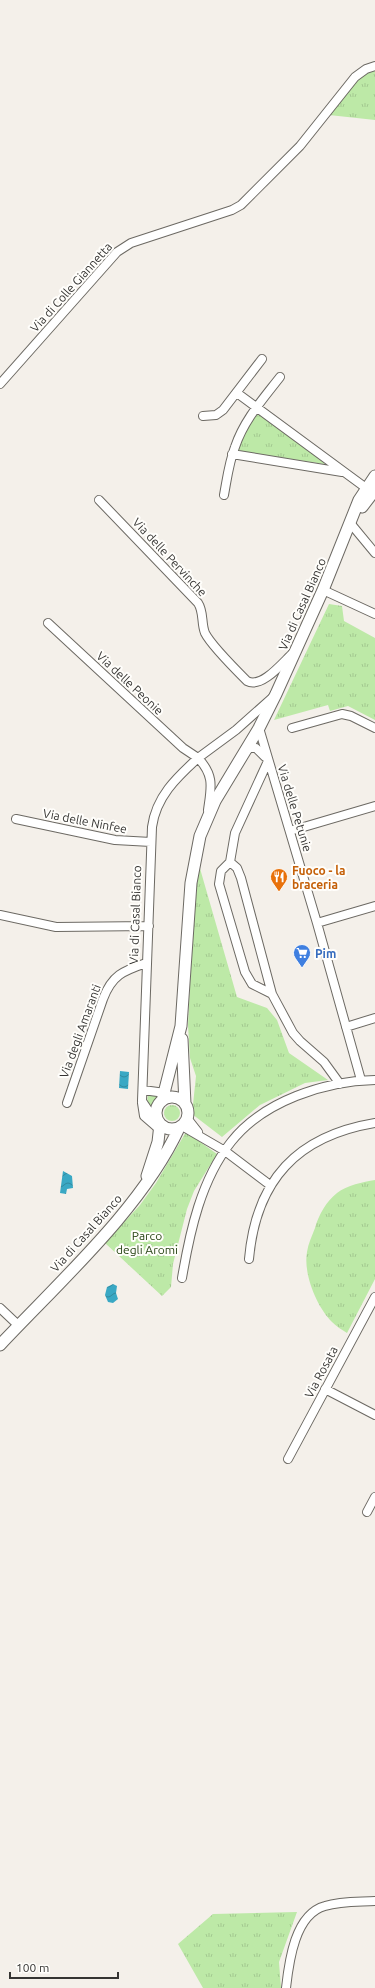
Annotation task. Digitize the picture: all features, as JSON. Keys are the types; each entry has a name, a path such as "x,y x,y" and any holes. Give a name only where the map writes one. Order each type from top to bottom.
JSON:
{"main road":[{"name":"Via di Casal Bianco","path":"163,1097 181,1026 192,872 198,844 207,818 243,752 259,728 276,694 351,524 370,489 375,476"},
{"path":"159,1124 171,1129 182,1124 187,1108 185,1104 181,1026"},
{"path":"143,1186 158,1142 159,1124 157,1108 163,1097 174,1097 185,1104"},
{"name":"Via di Casal Bianco","path":"0,1345 113,1226 167,1151 182,1124"}],"street":[{"name":"Via di Colle Giannetta","path":"0,384 117,252 131,243 232,210 241,205 300,146 355,77 366,69 375,66"},
{"path":"203,416 216,415 221,412 262,359"},
{"path":"224,495 232,454 242,430 256,408 280,377"},
{"path":"237,393 343,472 370,489"},
{"path":"232,454 343,472"},
{"name":"Via delle Pervinche","path":"99,500 198,603 202,610 203,625 207,636 247,681 254,684 261,681 297,649"},
{"path":"351,524 375,553"},
{"path":"323,590 375,614"},
{"name":"Via delle Peonie","path":"48,623 183,748 198,758"},
{"name":"Via di Casal Bianco","path":"159,1124 142,1100 151,842 154,817 164,793 176,779 198,758 236,730 276,694"},
{"path":"292,728 342,714 350,716 375,728"},
{"name":"Via delle Petunie","path":"259,728 317,923 361,1080"},
{"path":"243,752 250,748 256,748 268,761 235,832 230,862 220,871 219,880 245,972 252,984 272,994"},
{"name":"Via di Casal Bianco","path":"198,758 208,770 211,780 207,818"},
{"path":"290,831 375,806"},
{"name":"Via delle Ninfee","path":"16,819 115,840 151,842"},
{"path":"230,862 237,868 241,878 272,994 297,1038 319,1057 340,1084"},
{"path":"317,923 375,906"},
{"path":"0,915 40,925 56,927 149,926"},
{"name":"Via degli Amaranti","path":"67,1103 103,999 110,984 120,973 146,963"},
{"path":"346,1027 375,1018"},
{"path":"182,1278 190,1234 206,1186 225,1151 241,1131 264,1113 298,1096 340,1084 361,1080 375,1080"},
{"path":"143,1090 163,1097"},
{"path":"249,1259 255,1220 270,1185 293,1159 314,1143 341,1130 375,1123"},
{"path":"182,1124 225,1151 270,1185"},
{"name":"Via Rosata","path":"288,1458 373,1307 375,1297"},
{"path":"0,1308 18,1325"},
{"path":"325,1390 375,1415"},
{"path":"367,1512 375,1497"},
{"path":"286,1988 294,1943 304,1920 324,1906 349,1902 375,1901"}],"green space":[{"path":"375,68 375,120 329,115 360,76"},
{"path":"260,412 325,461 324,464 239,451 238,447 256,413"},
{"path":"329,604 342,606 344,621 375,638 375,720 348,706 330,711 328,705 274,720"},
{"path":"199,865 237,997 267,1008 277,1020 289,1053 328,1080 305,1083 260,1105 222,1137 192,1114 196,1076 190,1058 188,1025 193,925"},
{"path":"148,1095 158,1096 154,1111 147,1102"},
{"path":"172,1105 179,1110 180,1113 175,1120 172,1121 165,1116 164,1113 169,1106"},
{"name":"Parco degli Aromi","path":"186,1132 217,1154 194,1191 187,1209 173,1264 171,1287 162,1296 105,1243 140,1205 156,1183"},
{"path":"375,1180 375,1279 347,1333 326,1316 316,1299 307,1270 306,1261 308,1249 310,1240 326,1204 341,1190 360,1183"},
{"path":"297,1912 279,1962 281,1988 203,1988 178,1944 213,1914"}],"water":[{"path":"120,1071 129,1072 128,1089 119,1088"},
{"path":"63,1171 72,1176 73,1188 67,1189 66,1194 60,1193"},
{"path":"113,1284 117,1286 116,1293 118,1299 113,1303 108,1302 105,1295 107,1287"}],"place":[{"name":"Fuoco - la braceria","path":"279,892"},
{"name":"Pim","path":"302,968"}]}
